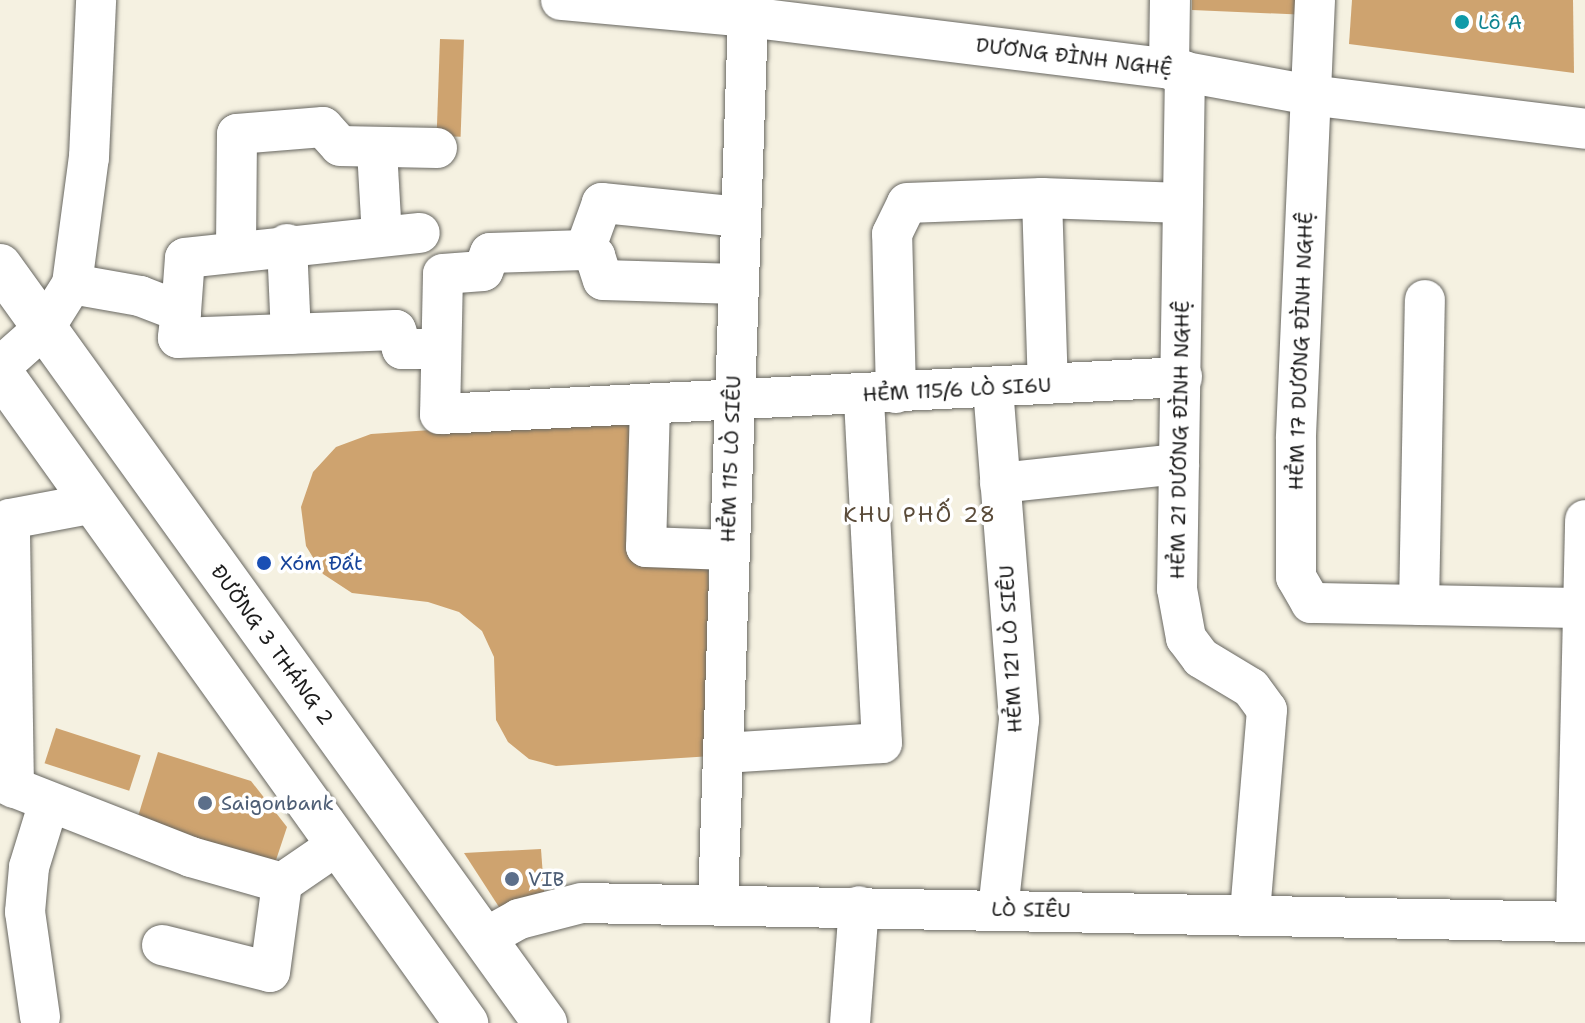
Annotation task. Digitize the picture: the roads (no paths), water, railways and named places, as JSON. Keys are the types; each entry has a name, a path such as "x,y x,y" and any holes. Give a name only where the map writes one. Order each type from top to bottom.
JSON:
{"main road":[{"name":"ĐƯỜNG 3 THÁNG 2","path":"0,266 545,1023"},
{"path":"0,369 466,1023"}],"street":[{"path":"0,369 45,327 72,284 89,157 96,0"},
{"name":"DƯƠNG ĐÌNH NGHỆ","path":"561,0 748,17 843,14 1310,95 1585,129"},
{"name":"HẺM 21 DƯƠNG ĐÌNH NGHỆ","path":"1170,0 1177,70 1183,203 1177,589 1186,638 1201,658 1251,688 1267,710 1250,912"},
{"name":"HẺM 17 DƯƠNG ĐÌNH NGHỆ","path":"1315,0 1296,577 1311,603 1419,605"},
{"name":"HẺM 115 LÒ SIÊU","path":"718,902 732,402 748,17"},
{"path":"236,249 237,134 323,127 340,146 377,150 437,148"},
{"path":"377,150 401,234 236,249 185,258 178,338 396,330 402,349 441,349 443,274 483,271 490,253 585,250 595,256 603,280 738,284"},
{"path":"724,753 882,743 880,394 892,234 907,203 1042,198 1183,203"},
{"path":"1042,198 1048,384"},
{"path":"585,250 602,203 740,217"},
{"path":"287,244 291,334"},
{"path":"72,284 140,296 181,312"},
{"path":"1425,300 1419,605 1583,608"},
{"name":"HẺM 115/6 LÒ SI6U","path":"441,349 440,414 732,402 1182,377"},
{"name":"HẺM 121 LÒ SIÊU","path":"993,388 1019,720 998,910"},
{"path":"650,405 646,547 729,550"},
{"path":"1000,483 1179,464"},
{"path":"40,1017 25,912 29,867 21,791 10,519 95,503"},
{"path":"1580,922 1585,520"},
{"path":"21,791 191,857 282,883"},
{"path":"162,945 270,972 282,883 339,844"},
{"name":"LÒ SIÊU","path":"485,938 519,919 582,903 718,902 998,910 1250,912 1580,922"},
{"path":"850,1023 859,906"}],"place":[{"name":"Lô A","path":"1462,22"},
{"name":"Xóm Đất","path":"264,563"},
{"name":"Saigonbank","path":"205,803"},
{"name":"VIB","path":"512,879"}],"district":[{"name":"KHU PHỐ 28","path":"920,515"}]}
